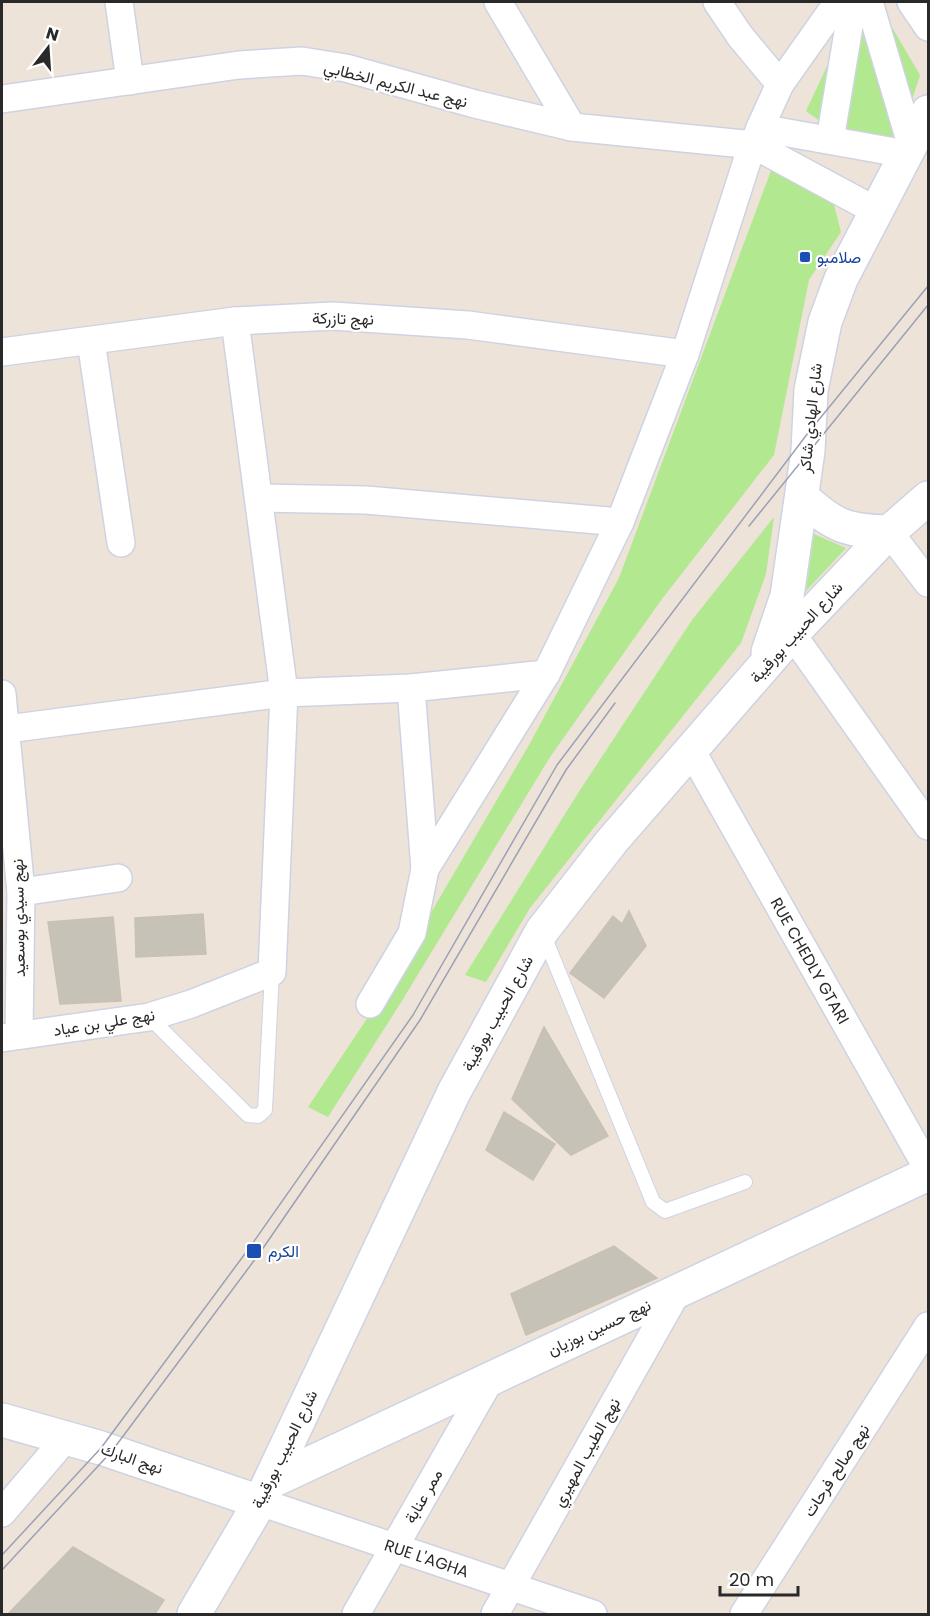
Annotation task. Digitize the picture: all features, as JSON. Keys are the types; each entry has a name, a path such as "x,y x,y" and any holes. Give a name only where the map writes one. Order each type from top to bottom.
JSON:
{"street":[{"path":"119,2 130,81"},
{"path":"498,2 572,127"},
{"path":"717,2 740,36 780,84"},
{"path":"426,869 546,674 620,522 685,354 757,136 780,84 841,2"},
{"path":"830,140 841,2"},
{"path":"869,2 909,149"},
{"path":"911,2 928,27"},
{"name":"نهج عبد الكريم الخطابي","path":"2,99 239,65 302,62 346,68 475,104 572,127 830,140 909,149"},
{"name":"شارع الهادي شاكر","path":"761,670 787,596 802,497 811,390 823,331 841,279 878,212 928,112"},
{"path":"757,136 878,212"},
{"name":"نهج تازركة","path":"2,352 235,321 333,316 468,325 685,354"},
{"path":"235,321 284,693 272,972"},
{"path":"91,341 121,543"},
{"name":"شارع الهادي شاكر","path":"802,497 827,519 844,528 888,532"},
{"path":"259,498 366,500 620,522"},
{"name":"شارع الحبيب بورقيبة","path":"194,1614 265,1492 454,1092 542,931 605,850 792,634 888,532 928,498"},
{"path":"888,532 928,583"},
{"path":"792,634 928,826"},
{"path":"7,729 284,693 411,688 546,674"},
{"path":"370,1004 412,933 426,869 411,688"},
{"name":"نهج سيدي بوسعيد","path":"2,694 21,892 10,1036"},
{"name":"RUE CHEDLY GTARI","path":"691,750 928,1169"},
{"path":"21,892 118,878"},
{"name":"نهج علي بن عياد","path":"10,1036 149,1017 191,1004 272,972"},
{"name":"نهج حسين بوزيان","path":"265,1492 491,1378 928,1174"},
{"name":"نهج الطيب المهيري","path":"495,1614 678,1290"},
{"name":"نهج صالح فرحات","path":"744,1614 928,1326"},
{"name":"ممر عنابة","path":"356,1614 491,1378"},
{"name":"نهج البارك","path":"2,1420 265,1492"},
{"path":"2,1513 66,1438"},
{"name":"RUE L'AGHA","path":"265,1492 393,1546 593,1614"}],"lane":[{"path":"542,931 653,1202 665,1211 745,1182"},
{"path":"149,1017 248,1115 258,1116 266,1110 272,972"}],"green space":[{"path":"879,14 893,29 920,75 913,97 878,163 806,111 836,47"},
{"path":"772,168 833,201 841,232 809,280 774,455 662,599 550,757 400,1004 328,1117 308,1107 384,993 529,745 619,578"},
{"path":"774,517 766,574 741,643 530,908 486,982 465,975 580,790 692,620"},
{"path":"814,534 846,548 806,591"}],"building":[{"path":"629,911 646,946 604,998 570,973 613,916 622,924"},
{"path":"203,914 206,954 136,957 135,918"},
{"path":"113,917 121,1001 60,1004 48,922"},
{"path":"544,1027 608,1136 571,1155 512,1099"},
{"path":"504,1112 555,1144 533,1180 486,1150"},
{"path":"614,1246 657,1278 526,1335 511,1294"},
{"path":"73,1547 131,1581 112,1614 8,1614"},
{"path":"131,1581 164,1600 155,1614 112,1614"}],"tram line":[{"path":"2,1555 101,1448 250,1247 413,1015 557,765 808,433 928,286"},
{"path":"749,526 928,305"},
{"path":"2,1570 112,1451 259,1254 420,1020 566,770 615,703"}],"place":[{"name":"صلامبو","path":"805,257"},
{"name":"الكرم","path":"254,1251"}]}
